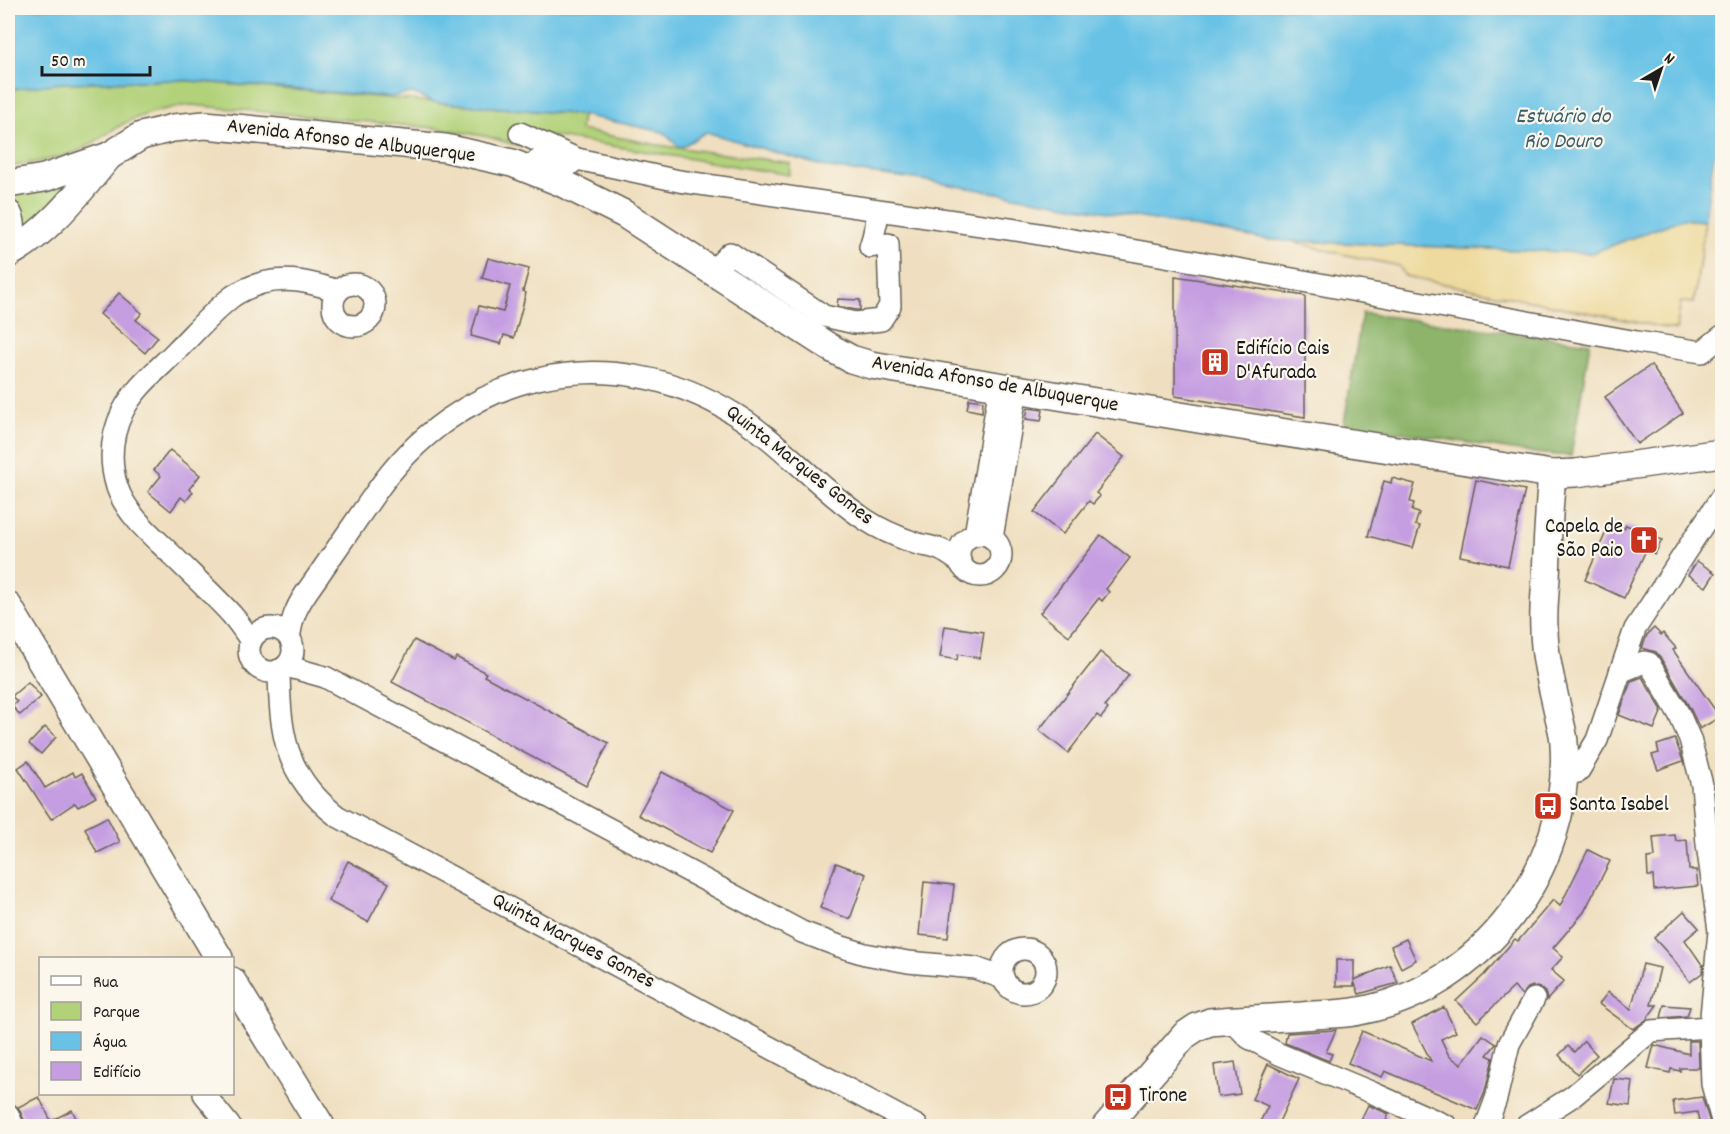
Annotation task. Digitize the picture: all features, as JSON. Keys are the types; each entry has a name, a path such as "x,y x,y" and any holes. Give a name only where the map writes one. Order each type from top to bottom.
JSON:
{"main road":[{"name":"Avenida Afonso de Albuquerque","path":"109,156 141,136 172,128 205,125 445,148 512,163 560,182 624,214 829,347 850,359 871,365 1552,474 1576,473 1722,453"},
{"path":"8,184 44,178 109,156"},
{"path":"8,254 21,247 66,208 109,156"},
{"path":"8,214 12,230 8,247"},
{"path":"1106,1126 1185,1035 1203,1024 1360,1011 1411,995 1443,979 1494,937 1516,909 1535,879 1548,850 1557,820 1563,776 1564,743 1547,658 1544,628 1552,474"},
{"path":"8,606 218,957"},
{"path":"234,984 321,1126"}],"street":[{"path":"520,133 577,159 679,181 1017,230 1065,240 1172,256 1648,344 1702,352 1722,336"},
{"path":"500,150 564,169 577,159"},
{"path":"713,271 730,253 824,316 855,323 881,320 890,306 888,244 870,247 879,211"},
{"path":"338,291 302,280 282,279 243,290 217,310 134,395 122,413 115,433 112,456 118,488 126,505 140,524 232,615 274,649 802,932 873,956 923,964 1004,969"},
{"name":"Quinta Marques Gomes","path":"917,1126 338,816 321,802 300,778 286,744 280,711 274,649 296,611 381,485 404,456 447,418 488,396 522,382 563,375 602,373 643,377 676,386 712,401 758,430 848,507 867,520 885,531 939,549 973,544 1008,387"},
{"path":"1563,776 1578,772 1597,740 1635,629 1722,496"},
{"path":"1620,672 1644,662 1649,663 1679,714 1690,739 1702,785 1707,844 1719,931 1710,1027 1712,1084 1722,1121"},
{"path":"1486,1126 1496,1099 1509,1044 1534,999"},
{"path":"1233,1022 1249,1038 1279,1054 1447,1126"},
{"path":"1526,1126 1573,1096 1651,1031 1710,1027"},
{"path":"205,1095 230,1126"},
{"path":"8,1114 13,1126"}],"green space":[{"path":"8,8 62,83 179,80 582,115 580,130 658,145 790,163 789,175 521,131 519,146 489,137 445,129 191,105 143,115 76,152 8,167"},
{"path":"81,170 21,242 8,201 8,189"},
{"path":"1362,313 1590,343 1571,456 1531,453 1344,423"}],"sand":[{"path":"1682,219 1705,221 1694,303 1681,302 1676,330 1405,276 1399,266 1291,241 1592,253"}],"water":[{"name":"Estuário do Rio Douro","path":"8,8 1722,8 1722,101 1705,221 1682,219 1592,253 1269,240 922,180 829,168 706,132 680,148 663,132 582,115 432,102 413,93 390,97 179,80 61,83 8,90"}],"pier":[{"path":"1722,101 1722,122 1708,221 1705,224"}],"building":[{"path":"488,258 529,269 523,291 526,293 514,338 504,335 501,344 471,336 479,306 503,312 510,286 482,278"},
{"path":"1175,276 1305,296 1305,417 1175,396"},
{"path":"119,293 142,313 136,320 158,337 145,353 100,314"},
{"path":"838,299 860,300 860,310 837,306"},
{"path":"1651,365 1683,413 1637,444 1605,397"},
{"path":"969,399 983,401 982,412 967,409"},
{"path":"1028,408 1043,410 1041,421 1026,419"},
{"path":"1095,434 1124,457 1096,493 1100,496 1093,504 1089,501 1063,534 1034,512"},
{"path":"170,450 200,475 189,489 193,492 186,501 181,497 171,511 148,492 161,476 154,470"},
{"path":"1392,478 1415,484 1410,502 1414,503 1412,511 1419,513 1415,525 1420,526 1413,548 1368,536 1384,481 1391,483"},
{"path":"1476,480 1525,490 1508,566 1460,556"},
{"path":"1610,523 1624,529 1626,525 1662,540 1655,554 1646,550 1624,598 1585,580"},
{"path":"1101,535 1130,558 1106,589 1109,592 1102,601 1099,598 1069,636 1040,613"},
{"path":"1697,561 1715,573 1706,587 1688,575"},
{"path":"945,626 984,632 980,658 958,654 957,660 940,657"},
{"path":"1654,628 1661,635 1663,633 1676,648 1673,650 1720,717 1700,729 1660,657 1656,652 1642,648 1647,635"},
{"path":"414,640 454,661 456,657 486,673 484,676 609,743 586,786 392,682"},
{"path":"1100,652 1129,675 1105,706 1108,709 1101,718 1097,715 1068,753 1039,730"},
{"path":"1642,677 1662,710 1654,729 1619,715 1631,681"},
{"path":"28,682 41,697 20,715 12,706 17,702 12,696"},
{"path":"45,727 56,737 41,754 29,744"},
{"path":"1675,739 1683,761 1658,770 1652,755 1659,753 1657,745"},
{"path":"28,761 45,788 73,772 75,777 82,773 96,797 78,807 75,803 51,819 18,768"},
{"path":"662,772 734,810 710,853 638,815"},
{"path":"107,817 120,842 97,853 85,828"},
{"path":"1675,835 1676,841 1687,840 1689,870 1696,870 1698,886 1654,890 1653,876 1648,876 1647,858 1655,857 1653,837"},
{"path":"1588,850 1610,861 1584,912 1553,948 1563,957 1551,970 1564,981 1547,1000 1545,992 1540,988 1533,986 1522,995 1514,987 1477,1022 1456,1001 1484,975 1515,939 1518,941 1553,900 1560,906"},
{"path":"348,861 389,883 368,922 328,901"},
{"path":"836,863 866,874 850,919 820,908"},
{"path":"924,882 954,885 948,938 919,935"},
{"path":"1684,911 1699,928 1685,940 1703,966 1702,973 1690,982 1654,938"},
{"path":"1406,939 1416,960 1401,968 1391,946"},
{"path":"1336,960 1354,960 1354,980 1390,965 1398,983 1359,994 1354,981 1354,986 1336,986"},
{"path":"1643,964 1660,968 1651,1005 1657,1005 1646,1020 1633,1029 1599,1004 1608,992 1631,1009"},
{"path":"1664,1005 1690,1007 1687,1016 1661,1018"},
{"path":"1444,1007 1456,1032 1441,1039 1449,1056 1461,1064 1483,1035 1496,1044 1487,1055 1493,1058 1485,1092 1477,1110 1385,1071 1382,1077 1348,1063 1362,1031 1431,1061 1412,1024"},
{"path":"1336,1030 1326,1052 1332,1054 1329,1061 1285,1043 1287,1033"},
{"path":"1584,1041 1597,1055 1577,1074 1559,1055 1568,1046 1574,1052"},
{"path":"1689,1041 1698,1041 1699,1068 1680,1068 1680,1071 1671,1069 1670,1073 1648,1068 1654,1045 1689,1054"},
{"path":"1235,1062 1240,1094 1218,1097 1214,1065"},
{"path":"1268,1064 1299,1079 1277,1126 1269,1126 1260,1122 1268,1106 1252,1099"},
{"path":"1614,1079 1633,1081 1630,1106 1609,1103"},
{"path":"39,1097 51,1121 72,1110 80,1126 27,1126 18,1107"},
{"path":"1702,1097 1711,1126 1700,1126 1697,1112 1675,1115 1673,1101"},
{"path":"1368,1105 1389,1114 1384,1126 1358,1126"}],"place":[{"name":"Edifício Cais D'Afurada","path":"1215,362"},
{"name":"Capela de São Paio","path":"1644,540"},
{"name":"Santa Isabel","path":"1548,806"},
{"name":"Tirone","path":"1118,1097"}]}
